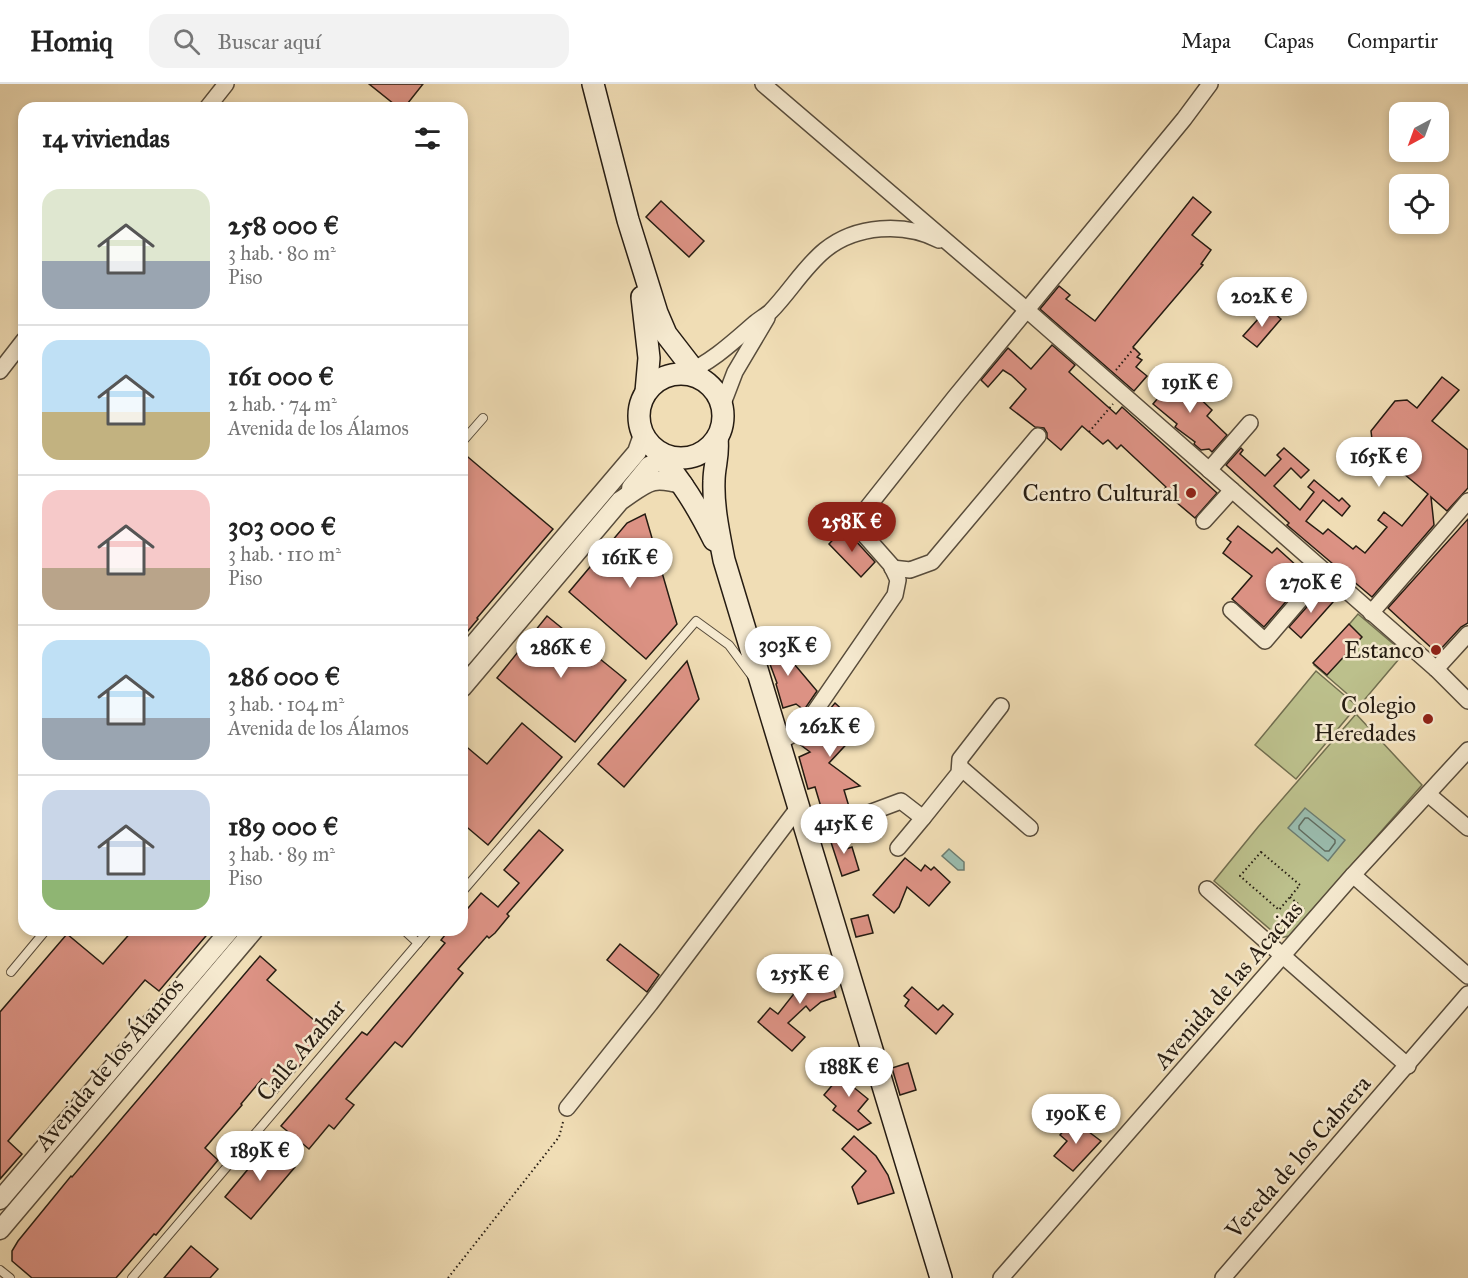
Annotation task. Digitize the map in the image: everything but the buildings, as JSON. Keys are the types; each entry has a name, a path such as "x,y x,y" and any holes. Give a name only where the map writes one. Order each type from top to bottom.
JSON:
{"main road":[{"path":"593,84 628,220 657,313 666,334 692,374 710,385 718,395 722,406 724,418 717,439 719,453 714,479 715,502 724,560 941,1278"},
{"path":"628,220 645,317 649,358 646,392 640,405 639,420 643,435 663,456 697,505 724,560"},
{"path":"646,392 656,382 669,375 692,374"},
{"path":"663,456 679,459 700,454 717,439"}],"street":[{"path":"212,102 226,84"},
{"path":"763,84 1028,311 1436,669 1468,701"},
{"path":"778,743 800,730 811,717 895,595 898,580 892,568 860,530 860,518 955,397 1028,311 1210,84"},
{"path":"692,374 769,312 826,250 848,236 865,231 908,230 934,238 955,249"},
{"path":"722,406 735,372 761,330 769,312"},
{"path":"674,345 700,354 720,352"},
{"path":"0,371 18,348"},
{"path":"1209,470 1250,423"},
{"path":"468,651 637,452 643,435"},
{"path":"892,568 910,570 932,562 1038,436"},
{"path":"468,681 649,466 663,456"},
{"path":"620,501 654,480 665,480 684,485"},
{"path":"1204,521 1232,490"},
{"path":"1371,613 1468,501"},
{"path":"1231,610 1265,642 1324,572"},
{"path":"1436,669 1468,633"},
{"path":"898,848 959,773 960,759 1001,706"},
{"name":"Avenida de las Acacias","path":"1000,1278 1353,875 1468,750"},
{"path":"960,767 1030,828"},
{"path":"1428,794 1468,828"},
{"path":"805,832 845,822 901,801 923,818"},
{"path":"567,1108 650,1004 798,807"},
{"path":"1353,875 1468,976"},
{"path":"1207,889 1408,1066"},
{"name":"Avenida de los Álamos","path":"0,1200 225,936"},
{"name":"Avenida de los Álamos","path":"0,1230 249,936"},
{"name":"Vereda de los Cabrera","path":"1223,1278 1468,994"}],"lane":[{"path":"468,435 483,418"},
{"path":"468,885 696,621 729,645 763,690"},
{"path":"11,972 41,936"},
{"path":"410,936 418,943"},
{"name":"Calle Azahar","path":"132,1278 424,936"},
{"path":"0,1270 10,1278"}],"path":[{"path":"1107,381 1135,347"},
{"path":"1089,432 1122,394"},
{"path":"1261,852 1300,885 1290,897 1279,910 1240,876 1261,852"},
{"path":"1290,897 1316,918"},
{"path":"448,1278 559,1137 567,1108"}],"green space":[{"path":"1358,614 1404,653 1360,705 1314,665"},
{"path":"1316,671 1357,706 1296,779 1255,745"},
{"path":"1356,714 1422,785 1289,936 1280,938 1214,881"}],"water":[{"path":"1305,808 1345,840 1328,861 1288,828"},
{"path":"949,849 964,862 964,870 958,870 942,856"}],"place":[{"name":"Centro Cultural","path":"1191,493"},
{"name":"Estanco","path":"1436,650"},
{"name":"Colegio Heredades","path":"1428,719"}]}
